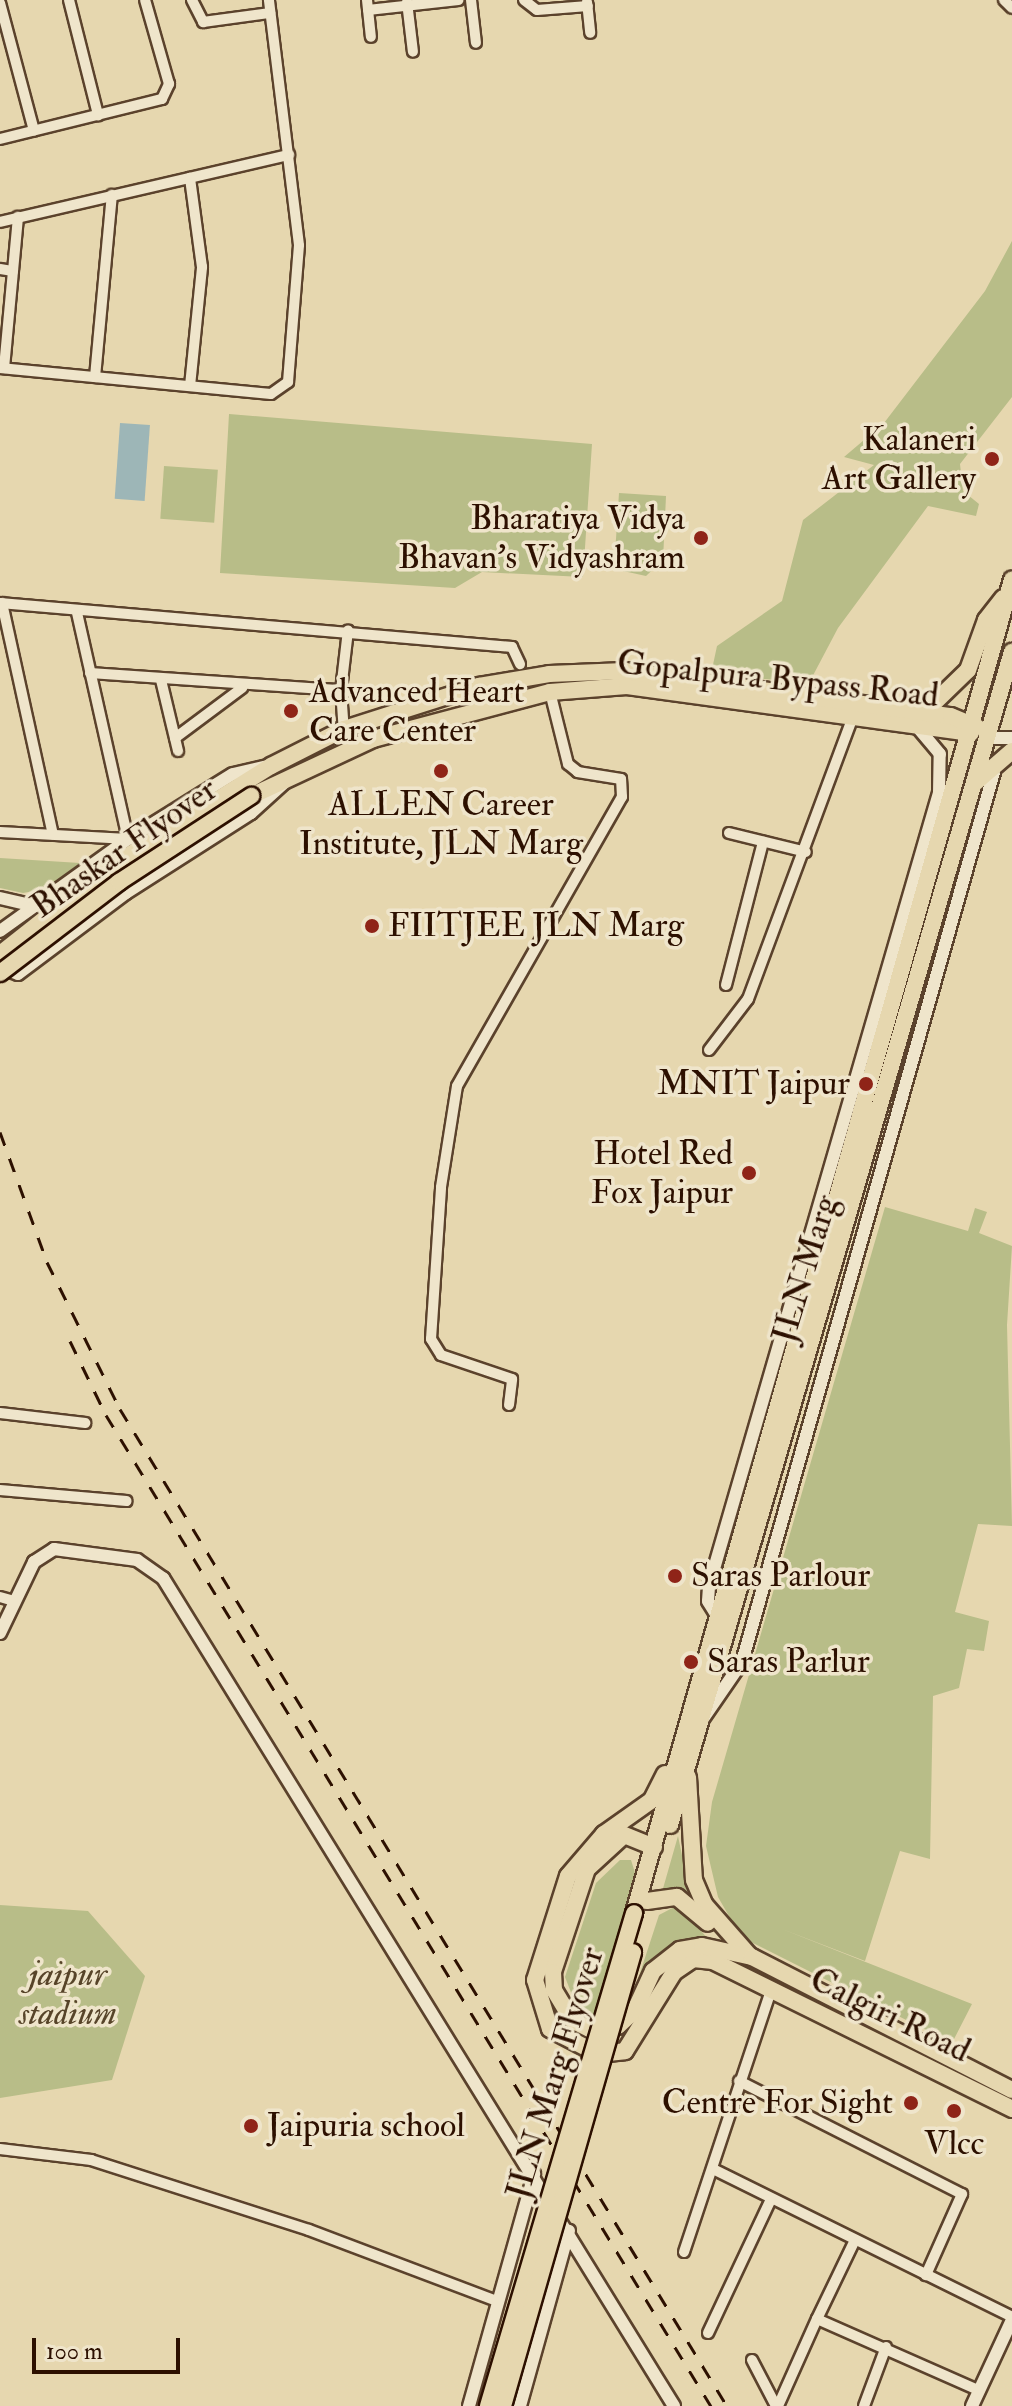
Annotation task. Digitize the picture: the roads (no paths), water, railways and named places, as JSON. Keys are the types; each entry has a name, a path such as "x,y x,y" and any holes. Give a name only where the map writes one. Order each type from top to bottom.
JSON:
{"main road":[{"path":"901,709 934,703 968,670 986,620 1010,586"},
{"name":"JLN Marg","path":"674,1756 716,1614 848,1128 891,995 1010,586"},
{"name":"JLN Marg","path":"647,1901 948,903 975,783 1012,652"},
{"name":"Gopalpura Bypass Road","path":"271,766 344,729 479,686 549,674 626,678 901,709 968,728"},
{"name":"Gopalpura Bypass Road","path":"286,777 387,734 550,692 626,678 913,723 968,728"},
{"path":"968,728 989,734"},
{"path":"975,783 994,772 1012,751"},
{"name":"Bhaskar Flyover","path":"0,973 247,789 271,766"},
{"name":"Bhaskar Flyover","path":"0,954 110,867 247,789 286,777"},
{"path":"891,995 895,946"},
{"name":"JLN Marg Flyover","path":"503,2406 638,1916 674,1756"},
{"name":"Calgiri Road","path":"674,1756 652,1800 604,1834 568,1876 535,1980 539,2009 550,2029 568,2042 613,2055 625,2051 674,1972 693,1959 734,1972 1012,2109"},
{"path":"687,1767 694,1880 704,1904 752,1957"},
{"path":"654,1847 624,1835 587,1869 553,1972 563,2008 590,2029 618,2026 635,2010 653,1971 670,1956 702,1946 752,1957"},
{"path":"647,1901 677,1897 687,1902 725,1950 734,1972"},
{"name":"JLN Marg Flyover","path":"488,2406 638,1916 647,1901"},
{"name":"Calgiri Road","path":"752,1957 1012,2090"}],"street":[{"path":"69,0 98,115"},
{"path":"0,139 168,94 145,0"},
{"path":"192,0 203,22 270,13"},
{"path":"18,217 2,368 271,394 288,382 299,245 269,0"},
{"path":"371,37 367,5 458,0"},
{"path":"471,0 476,43"},
{"path":"524,0 537,10 587,3 590,33"},
{"path":"1004,0 1012,8"},
{"path":"0,3 34,131"},
{"path":"408,3 413,52"},
{"path":"0,222 289,155"},
{"path":"190,178 202,267 190,386"},
{"path":"95,377 112,195"},
{"path":"0,269 13,271"},
{"path":"53,834 1,603 77,612 348,630 512,647 520,664"},
{"path":"77,612 128,839"},
{"path":"344,729 341,690 348,630"},
{"path":"90,673 242,688 341,690"},
{"path":"161,680 178,751"},
{"path":"175,738 242,688"},
{"path":"509,1405 512,1379 441,1355 431,1339 441,1187 457,1086 622,797 621,779 578,772 568,764 550,692"},
{"path":"709,1050 748,999 806,852 854,714"},
{"path":"848,1128 942,768 940,754 913,723"},
{"path":"989,734 1012,737"},
{"path":"0,931 128,839 233,774 271,766"},
{"path":"948,903 994,772"},
{"path":"0,967 18,974 126,893 251,813 283,787 286,777"},
{"path":"0,832 128,839"},
{"path":"729,833 806,852"},
{"path":"726,985 763,842"},
{"path":"0,898 36,906"},
{"path":"0,1413 85,1423"},
{"path":"0,1490 127,1501"},
{"path":"0,1633 34,1562 54,1549 137,1560 163,1578 534,2174 674,2406"},
{"path":"0,1597 14,1601"},
{"path":"684,2252 771,1991"},
{"path":"739,2081 962,2194 926,2275"},
{"path":"0,2149 91,2160 309,2230 497,2301"},
{"path":"713,2169 1012,2319 972,2406"},
{"path":"469,2406 534,2174"},
{"path":"708,2333 771,2199"},
{"path":"520,2406 569,2231"},
{"path":"777,2406 855,2240"},
{"path":"817,2319 978,2390"},
{"path":"864,2406 886,2347"},
{"path":"752,2360 777,2406"}],"water":[{"path":"120,423 150,425 145,501 115,499"}],"railway":[{"path":"0,1132 47,1262 120,1409 727,2406"},
{"path":"70,1341 106,1415 711,2406"}],"place":[{"name":"Kalaneri Art Gallery","path":"992,459"},
{"name":"Bharatiya Vidya Bhavan's Vidyashram","path":"701,538"},
{"name":"Advanced Heart Care Center","path":"291,711"},
{"name":"ALLEN Career Institute, JLN Marg","path":"441,771"},
{"name":"FIITJEE JLN Marg","path":"372,926"},
{"name":"MNIT Jaipur","path":"866,1084"},
{"name":"Hotel Red Fox Jaipur","path":"749,1173"},
{"name":"Saras Parlour","path":"675,1576"},
{"name":"Saras Parlur","path":"691,1662"},
{"name":"Centre For Sight","path":"911,2103"},
{"name":"Vlcc","path":"954,2111"},
{"name":"Jaipuria school","path":"251,2126"}],"park label":[{"name":"jaipur stadium","path":"68,1994"}]}
